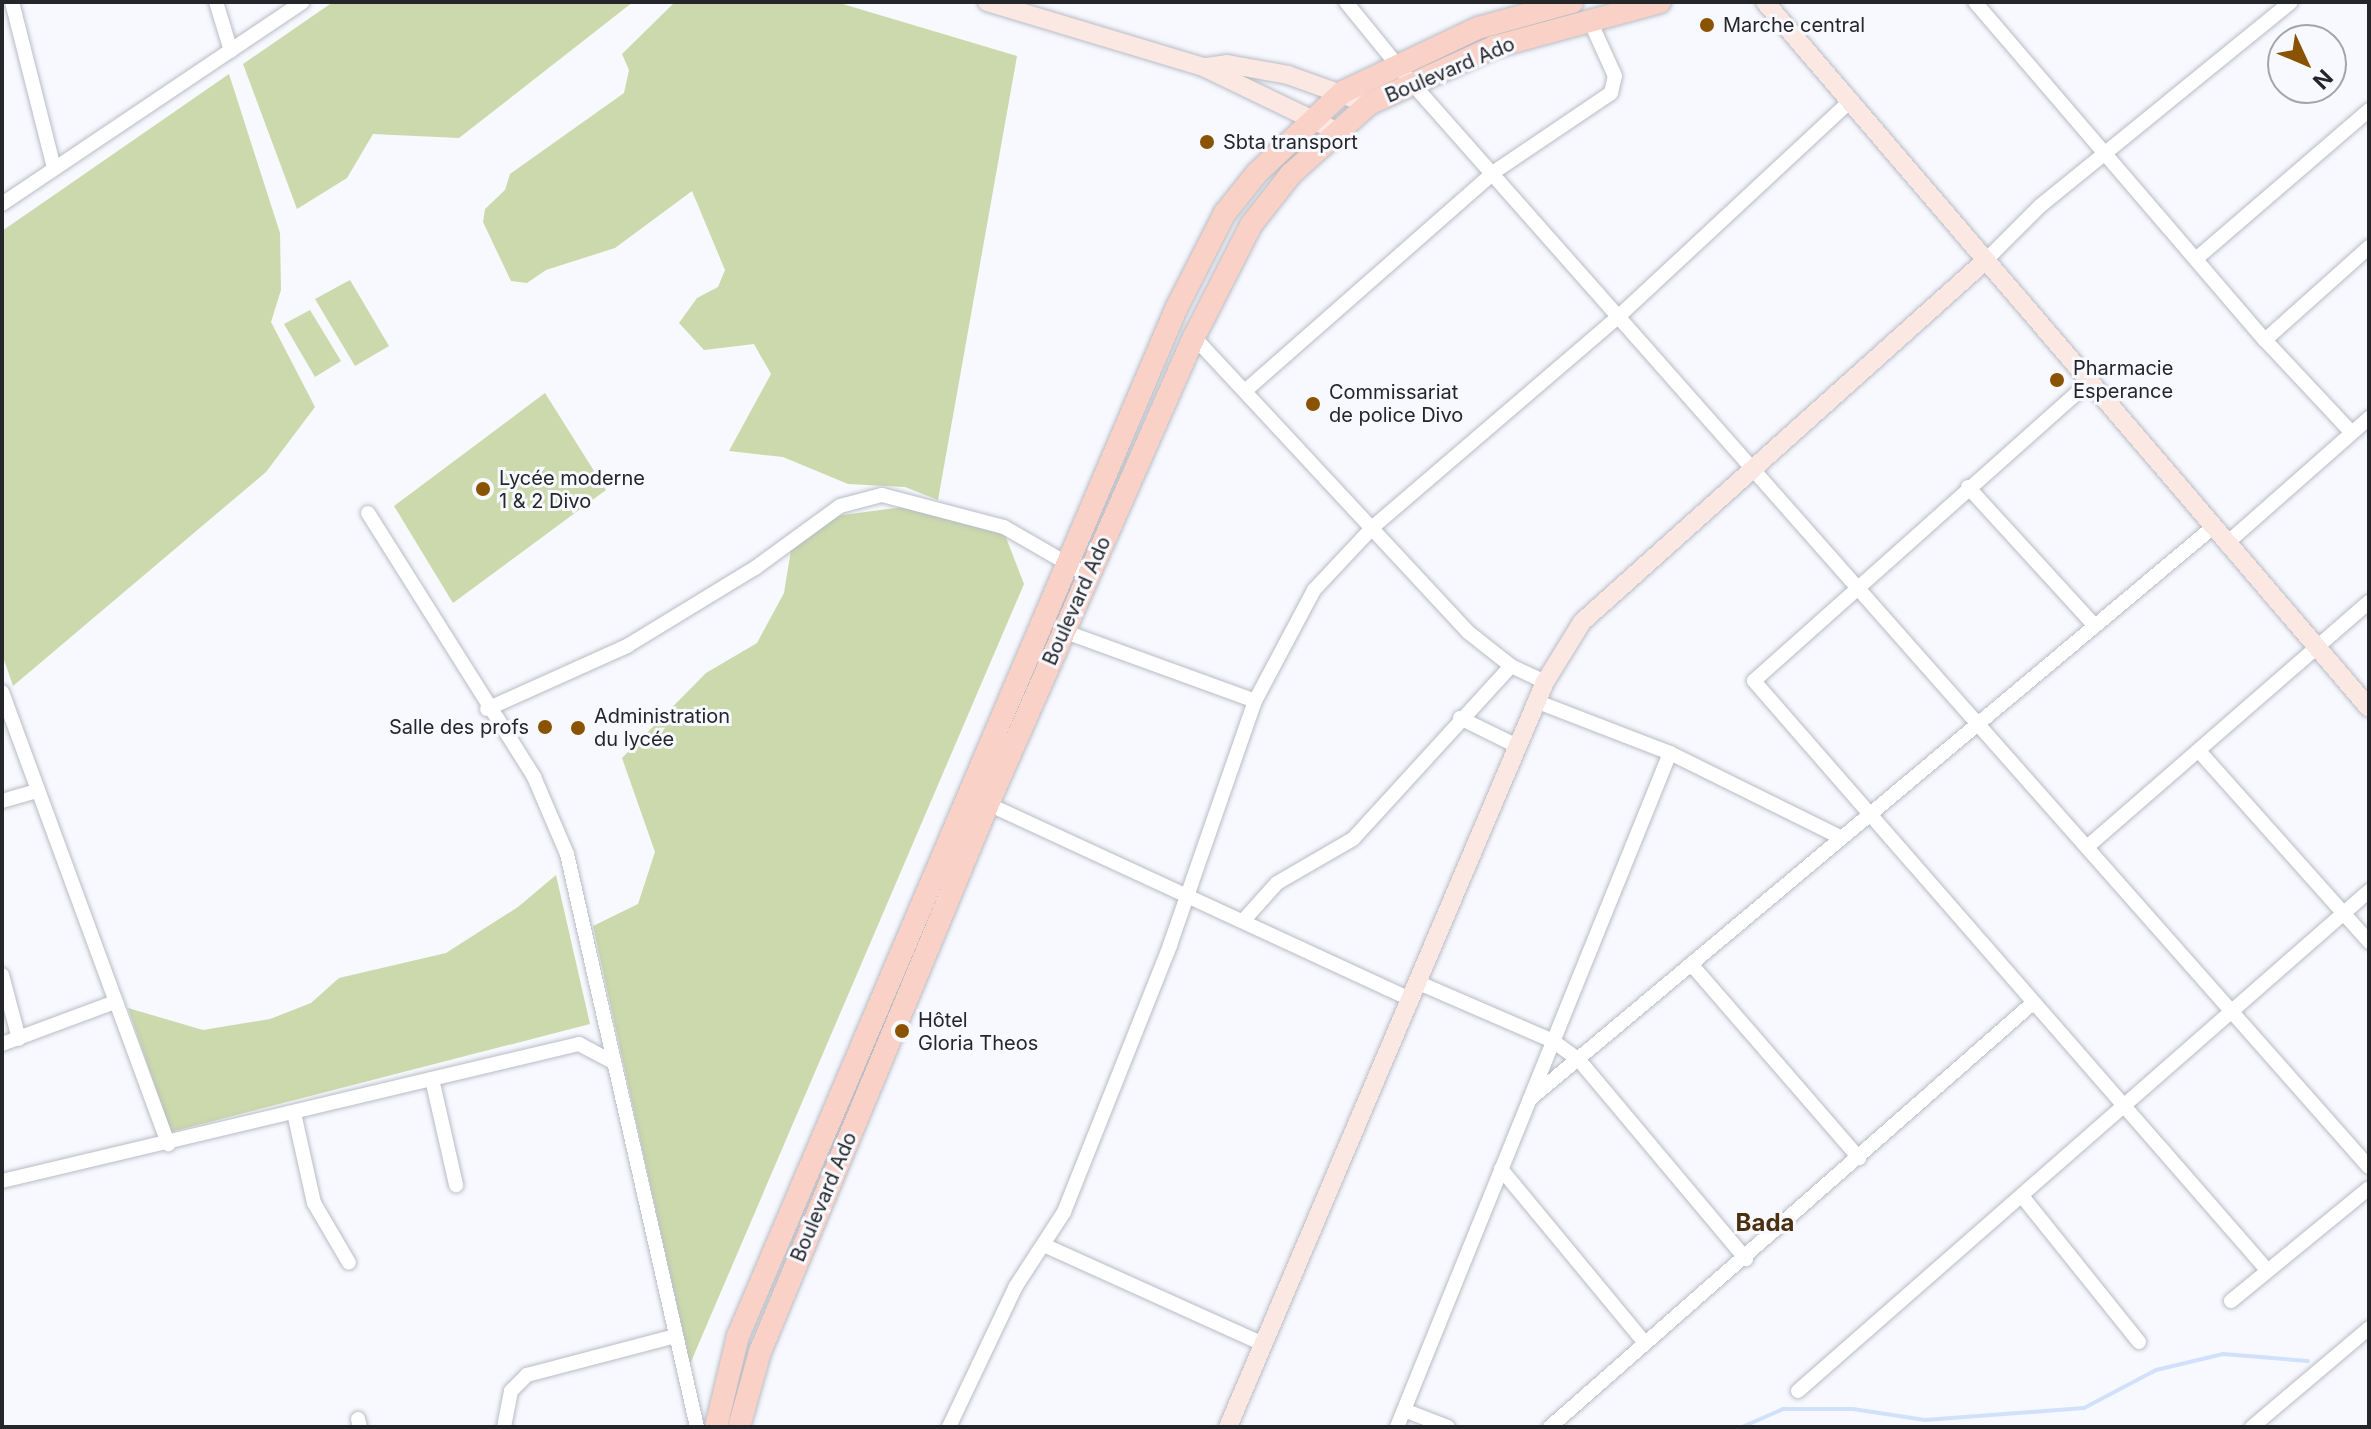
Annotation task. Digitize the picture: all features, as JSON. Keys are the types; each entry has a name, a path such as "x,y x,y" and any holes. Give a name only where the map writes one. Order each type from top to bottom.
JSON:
{"main road":[{"name":"Boulevard Ado","path":"716,1427 738,1336 1200,257 1257,173 1343,92 1395,63 1478,28 1572,2"},
{"name":"Boulevard Ado","path":"739,1427 760,1352 988,804 1194,337 1259,212 1336,131 1369,104 1411,82 1494,47 1660,2"}],"street":[{"path":"12,2 54,168"},
{"path":"216,2 231,51"},
{"path":"2,204 303,2"},
{"path":"987,2 1203,67 1336,131"},
{"path":"1346,2 1411,82 1620,315 1751,470 1983,725 2369,1167"},
{"path":"1765,2 1986,260 2087,384 2369,708"},
{"path":"1975,2 2107,152 2265,340 2352,433"},
{"path":"1228,1427 1261,1343 1416,992 1545,682 1602,599 1986,260 2040,206 2291,2"},
{"path":"1245,391 1494,172 1615,87 1590,21"},
{"path":"1203,67 1248,67 1343,92 1369,104"},
{"path":"949,1427 1016,1286 1046,1246 1070,1197 1187,894 1255,701 1314,590 1373,527 1620,315 1851,100"},
{"path":"2197,258 2369,110"},
{"path":"2265,340 2369,247"},
{"path":"1194,337 1468,632 1511,666 1545,682"},
{"path":"2087,384 1754,681 2268,1271"},
{"path":"2226,544 2369,418"},
{"path":"1968,487 2095,626"},
{"path":"487,709 516,692 546,684 616,652 755,568 840,506 882,495 1004,527 1089,576"},
{"path":"368,513 487,709 534,777 567,854 697,1427"},
{"path":"1530,1099 1838,836 1983,725 2212,528"},
{"path":"2087,847 2369,602"},
{"path":"1063,631 1255,701"},
{"path":"1243,921 1277,883 1353,839 1460,718 1511,666"},
{"path":"2,692 112,1003 168,1144"},
{"path":"1538,702 1670,753 1838,836"},
{"path":"1460,718 1519,747"},
{"path":"2199,751 2369,942"},
{"path":"1397,1427 1670,753"},
{"path":"2,801 38,791"},
{"path":"988,804 1243,921 1416,992 1553,1041 1579,1060 1746,1259"},
{"path":"1798,1391 2369,891"},
{"path":"1691,964 1859,1158"},
{"path":"2,975 19,1039"},
{"path":"1550,1427 1746,1259 2034,1002"},
{"path":"2,1044 112,1003"},
{"path":"2,1181 579,1044 613,1062"},
{"path":"432,1079 456,1185"},
{"path":"294,1113 314,1203 349,1263"},
{"path":"1501,1169 1645,1343"},
{"path":"2231,1301 2369,1189"},
{"path":"2022,1196 2139,1342"},
{"path":"1046,1246 1261,1343"},
{"path":"2252,1427 2369,1328"},
{"path":"504,1427 511,1391 527,1375 676,1336"},
{"path":"1404,1410 1448,1427"}],"green space":[{"path":"333,2 633,2 459,138 373,134 347,178 297,209 243,64"},
{"path":"675,2 836,2 1017,56 938,500 905,487 848,484 783,457 729,451 771,374 754,344 704,350 679,323 697,298 718,287 725,270 692,191 615,248 546,270 527,283 511,281 483,222 485,209 505,190 510,174 624,93 629,70 622,54"},
{"path":"229,74 280,233 281,290 271,322 315,407 266,472 13,686 2,654 2,231"},
{"path":"350,280 389,346 355,366 315,299"},
{"path":"310,310 341,361 315,377 284,324"},
{"path":"545,393 606,490 453,603 394,506"},
{"path":"903,507 1005,535 1024,584 690,1364 593,926 638,904 655,852 622,758 706,673 757,643 784,593 791,550 835,516"},
{"path":"556,875 590,1024 171,1132 128,1008 203,1030 270,1019 311,1003 339,978 446,953 518,907"}],"waterway":[{"path":"1742,1427 1783,1409 1853,1409 1925,1420 2084,1408 2156,1370 2223,1354 2308,1361"}],"place":[{"name":"Marche central","path":"1707,25"},
{"name":"Sbta transport","path":"1207,142"},
{"name":"Pharmacie Esperance","path":"2057,380"},
{"name":"Commissariat de police Divo","path":"1313,404"},
{"name":"Lycée moderne 1 & 2 Divo","path":"483,489"},
{"name":"Salle des profs","path":"545,727"},
{"name":"Administration du lycée","path":"578,728"},
{"name":"Hôtel Gloria Theos","path":"902,1031"}],"district":[{"name":"Bada","path":"1765,1223"}]}
